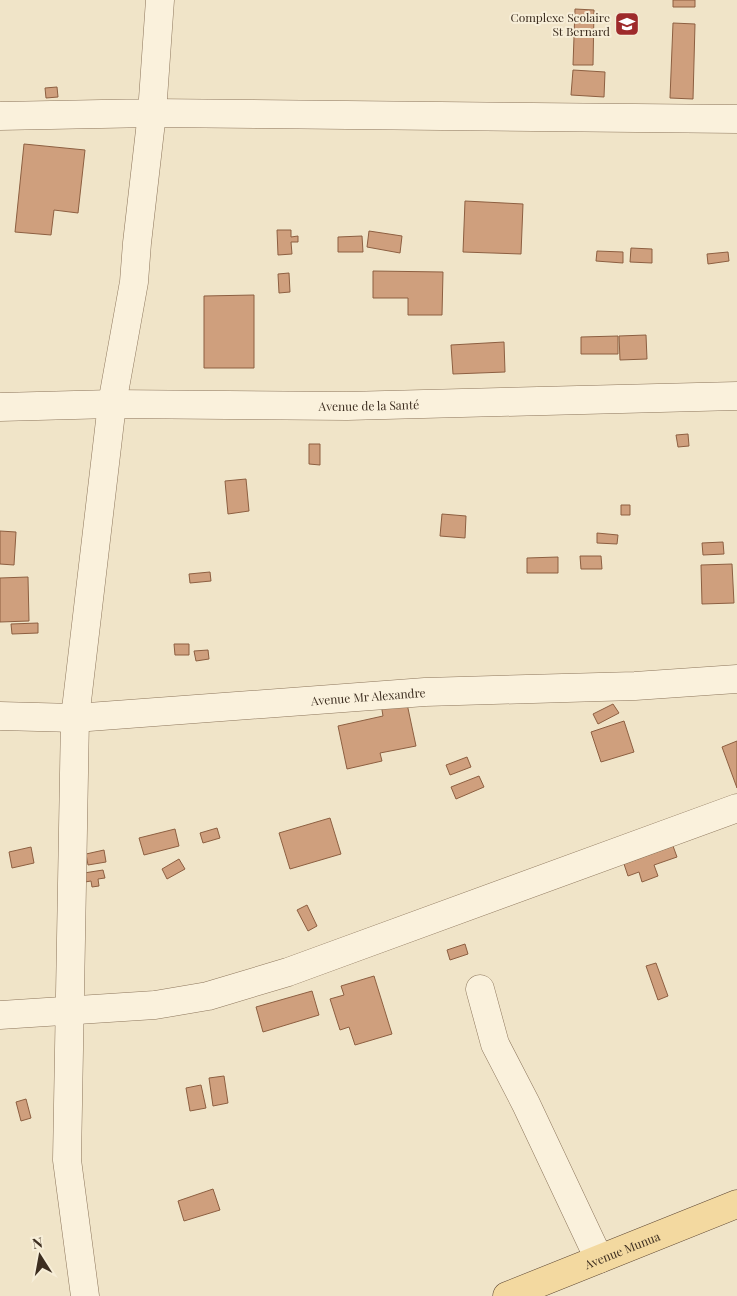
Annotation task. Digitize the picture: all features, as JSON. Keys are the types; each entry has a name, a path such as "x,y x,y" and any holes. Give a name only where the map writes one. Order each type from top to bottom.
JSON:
{"main road":[{"name":"Avenue Munua","path":"507,1296 737,1204"}],"street":[{"path":"85,1296 67,1160 75,718 112,404 134,282 140,209 152,113 160,0"},
{"path":"0,116 152,113 737,119"},
{"name":"Avenue de la Santé","path":"0,407 112,404 348,406 737,396"},
{"name":"Avenue Mr Alexandre","path":"0,716 75,718 425,692 635,686 737,679"},
{"path":"0,1015 155,1005 208,996 288,972 737,808"},
{"path":"480,989 495,1044 526,1104 598,1259"}],"building":[{"path":"673,0 695,0 695,7 673,7"},
{"path":"575,9 594,10 593,65 573,65"},
{"path":"673,23 695,24 693,99 670,98"},
{"path":"573,70 605,72 604,97 571,95"},
{"path":"57,87 58,97 46,98 45,88"},
{"path":"24,144 85,150 78,213 54,210 51,235 15,232"},
{"path":"465,201 523,204 521,254 463,252"},
{"path":"277,230 291,230 291,237 298,236 298,242 291,242 292,254 278,255"},
{"path":"369,231 402,236 400,253 367,247"},
{"path":"362,236 363,252 338,252 338,237"},
{"path":"631,248 652,249 652,263 630,262"},
{"path":"597,251 623,252 623,263 596,261"},
{"path":"728,252 729,261 708,264 707,254"},
{"path":"373,271 443,272 442,315 408,315 408,298 373,298"},
{"path":"289,273 290,292 279,293 278,274"},
{"path":"254,295 254,368 204,368 204,296"},
{"path":"646,335 647,359 620,360 619,336"},
{"path":"618,336 618,354 581,354 581,337"},
{"path":"504,342 505,372 453,374 451,345"},
{"path":"688,434 689,446 678,447 676,435"},
{"path":"309,444 320,444 320,465 309,464"},
{"path":"246,479 249,511 228,514 225,481"},
{"path":"621,505 630,505 630,515 621,515"},
{"path":"442,514 466,516 465,538 440,536"},
{"path":"0,531 16,532 14,565 0,564"},
{"path":"597,533 618,535 617,544 597,543"},
{"path":"723,542 724,554 703,555 702,543"},
{"path":"580,556 601,556 602,569 581,569"},
{"path":"558,557 558,573 527,573 527,558"},
{"path":"732,564 734,603 702,604 701,565"},
{"path":"210,572 211,581 190,583 189,574"},
{"path":"28,577 29,621 0,622 0,578"},
{"path":"38,623 38,633 12,634 11,624"},
{"path":"174,644 189,644 189,655 175,655"},
{"path":"208,650 209,659 196,661 194,651"},
{"path":"406,699 416,746 380,753 382,761 347,769 338,726 383,716 381,704"},
{"path":"613,704 619,713 598,724 593,714"},
{"path":"624,721 634,752 601,762 591,732"},
{"path":"737,741 737,788 722,747"},
{"path":"467,757 471,767 450,775 446,765"},
{"path":"479,776 484,787 456,799 451,787"},
{"path":"330,818 341,854 290,869 279,833"},
{"path":"217,828 220,838 203,843 200,833"},
{"path":"175,829 179,846 144,855 139,838"},
{"path":"673,846 677,857 654,865 658,876 642,882 639,872 628,876 624,864"},
{"path":"31,847 34,863 12,868 9,852"},
{"path":"104,850 106,862 88,865 86,854"},
{"path":"179,859 185,869 167,879 162,869"},
{"path":"103,870 105,878 98,879 99,886 92,887 91,881 85,882 84,873"},
{"path":"307,905 317,926 308,931 297,910"},
{"path":"465,944 468,954 450,960 447,950"},
{"path":"656,963 668,996 658,1000 646,966"},
{"path":"374,976 392,1034 355,1045 349,1027 340,1030 330,999 344,995 341,986"},
{"path":"312,991 319,1015 263,1032 256,1007"},
{"path":"224,1076 228,1103 213,1106 209,1078"},
{"path":"201,1085 206,1108 190,1111 186,1088"},
{"path":"26,1099 31,1118 21,1121 16,1102"},
{"path":"213,1189 220,1210 184,1221 178,1201"}],"place":[{"name":"Complexe Scolaire St Bernard","path":"627,24"}]}
